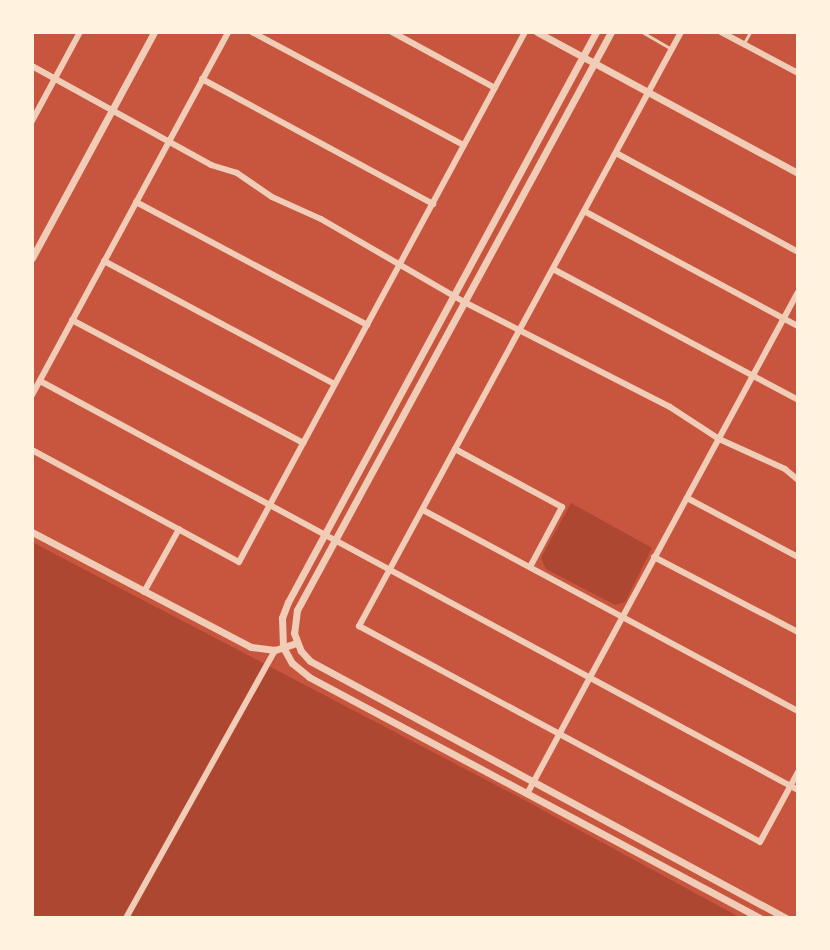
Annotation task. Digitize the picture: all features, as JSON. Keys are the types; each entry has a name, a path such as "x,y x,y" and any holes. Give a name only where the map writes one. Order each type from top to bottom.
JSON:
{"street":[{"path":"32,121 80,32"},
{"path":"32,258 154,32"},
{"path":"32,395 228,32"},
{"path":"252,32 464,145"},
{"path":"392,32 495,88"},
{"path":"32,450 239,562 525,32"},
{"path":"537,32 798,173"},
{"path":"126,918 279,648 282,618 325,533 596,32"},
{"path":"611,32 297,610 294,621 296,643 310,661 786,918"},
{"path":"681,32 359,626 760,842 798,772"},
{"path":"721,32 798,73"},
{"path":"32,66 211,165 237,173 272,197 321,219 466,303 670,407 719,439 785,469 798,480"},
{"path":"202,79 433,204"},
{"path":"616,153 798,252"},
{"path":"136,202 367,325"},
{"path":"584,211 798,326"},
{"path":"104,261 334,384"},
{"path":"553,269 798,400"},
{"path":"527,794 798,292"},
{"path":"72,320 303,443"},
{"path":"40,381 798,790"},
{"path":"455,449 562,507 530,567"},
{"path":"687,498 798,557"},
{"path":"423,510 798,711"},
{"path":"144,593 179,529"},
{"path":"32,532 251,647 279,648 296,643"},
{"path":"654,557 798,632"},
{"path":"279,648 309,677 760,918"}],"lane":[{"path":"642,32 672,49"},
{"path":"743,44 750,32"},
{"path":"591,829 598,816"}],"shaded area":[{"path":"571,503 652,548 625,602 615,605 546,569 541,558"},
{"path":"32,542 515,795 741,918 32,918"}]}
